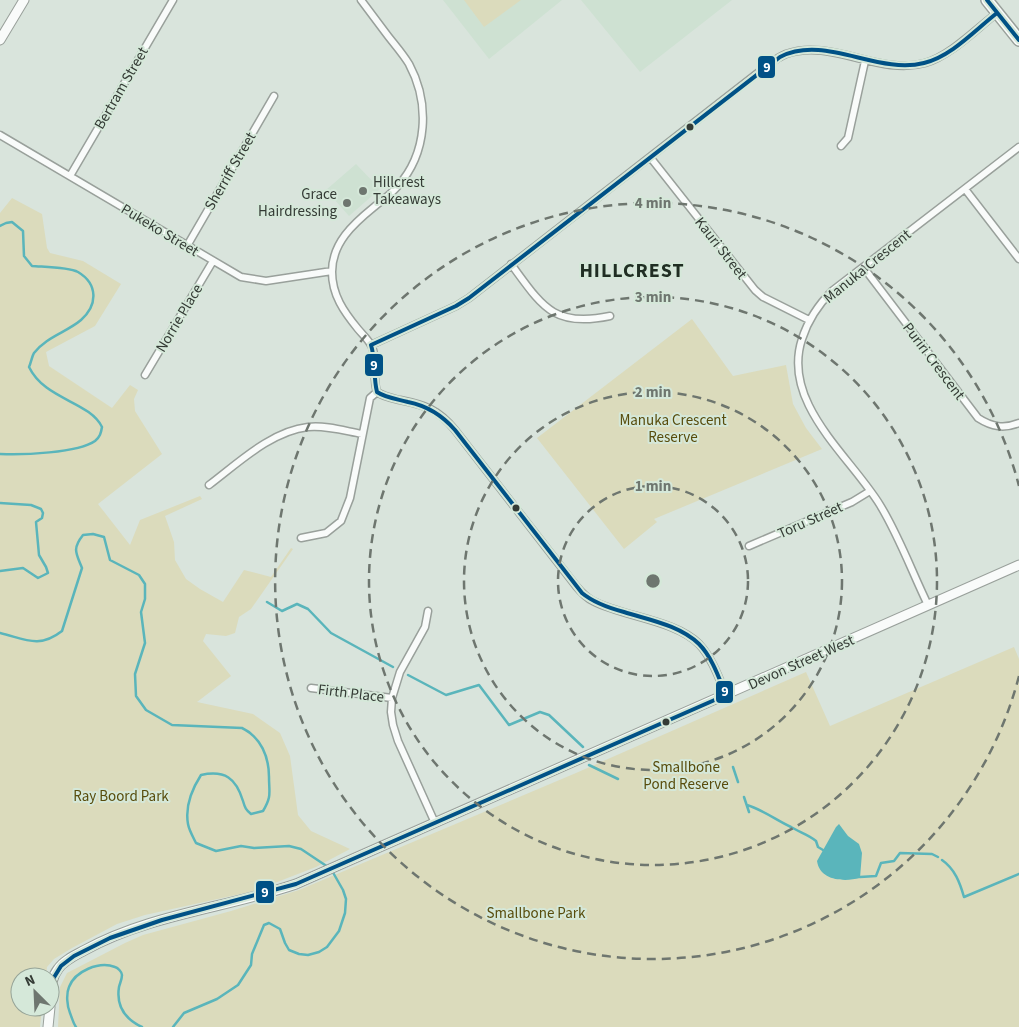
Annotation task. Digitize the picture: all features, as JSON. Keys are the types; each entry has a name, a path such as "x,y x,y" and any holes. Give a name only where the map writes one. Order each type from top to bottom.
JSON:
{"highway":[{"path":"987,0 1019,40"}],"main road":[{"path":"1,36 24,0"},
{"name":"Devon Street West","path":"60,968 74,956 112,936 150,922 257,897 314,877 1019,565"}],"street":[{"name":"Bertram Street","path":"70,176 173,0"},
{"path":"361,0 411,69 420,90 423,106 421,137 412,166 396,189 352,225 340,243 332,271 340,305 371,345 376,361 374,380 377,392 389,398 422,405 439,413 455,430 580,590 592,601 671,628 691,637 708,656 726,695"},
{"path":"371,345 456,306 764,68 785,55 805,51 825,51 865,61 914,66 927,63 947,52 997,13"},
{"path":"841,146 848,138 865,61"},
{"name":"Sherriff Street","path":"187,246 274,96"},
{"name":"Pukeko Street","path":"0,135 230,272 252,280 266,280 332,271"},
{"name":"Manuka Crescent","path":"928,605 887,518 860,475 820,424 806,402 800,382 798,356 800,344 809,320 832,291 1019,147"},
{"name":"Kauri Street","path":"650,157 755,290 809,320"},
{"path":"965,189 1019,259"},
{"name":"Norrie Place","path":"145,375 213,261"},
{"path":"511,264 550,311 572,320 584,321 610,316"},
{"name":"Puriri Crescent","path":"864,268 978,418 996,427 1005,427 1019,423"},
{"path":"301,538 326,533 341,521 350,498 370,398 377,392"},
{"path":"209,485 268,441 294,429 322,427 362,434"},
{"name":"Toru Street","path":"749,546 852,502 870,490"},
{"path":"428,611 425,627 400,672 392,698 393,725 398,741 435,823"},
{"name":"Firth Place","path":"311,688 392,698"}],"shaded area":[{"path":"443,0 562,0 489,59"},
{"path":"581,0 732,0 640,72"},
{"path":"356,164 380,189 349,216 326,190"}],"green space":[{"path":"464,0 521,0 484,27"},
{"name":"Ray Boord Park","path":"12,198 42,214 47,248 50,253 83,261 121,284 95,326 46,352 49,366 112,408 130,385 138,390 134,399 135,411 162,454 98,504 130,545 140,520 200,496 202,499 165,516 174,542 175,560 186,579 223,602 244,570 271,577 291,548 293,549 251,609 239,617 235,633 226,636 206,634 203,641 231,676 197,702 253,714 280,733 290,756 298,815 311,831 350,849 316,867 254,891 145,915 117,924 54,959 47,967 10,967 10,1017 41,1017 40,1027 0,1027 0,213"},
{"name":"Manuka Crescent Reserve","path":"692,319 733,376 786,365 793,404 806,428 822,449 654,519 657,522 624,549 537,438"},
{"path":"1014,647 1019,659 1019,1027 58,1027 60,987 67,973 125,943 143,935 299,890 576,773 806,672 830,726"}],"water":[{"path":"839,824 848,836 859,844 862,853 860,878 834,879 823,873 819,868 817,861"}],"waterway":[{"path":"0,226 12,222 23,231 24,256 32,266 74,270 89,282 93,301 87,314 81,320 39,347 33,354 29,367 45,387 87,411 96,418 102,427 100,435 95,441 76,448 63,451 0,454"},
{"path":"0,503 31,505 41,509 43,513 42,518 36,522 39,555 48,573 38,578 23,568 0,571"},
{"path":"0,633 25,640 39,641 46,640 62,631 82,568 76,551 77,544 83,535 93,534 104,537 110,560 139,575 145,584 145,599 141,612 145,643 135,674 136,696 146,710 172,725 242,728 249,732 263,748 269,770 268,802 263,811 251,814 245,807 233,781 223,775 201,775 192,792 187,818 191,834 196,843 216,851 241,846 254,848 289,846 301,849 331,869 343,890 346,899 345,913 339,931 327,947 319,952 308,955 299,954 289,950 280,929 269,923 264,925 252,954 251,965 238,985 217,999 184,1013 173,1027"},
{"path":"267,602 282,611 297,604 308,609 331,633 393,667"},
{"path":"408,675 446,695 479,685 509,725 540,712 549,715 583,747"},
{"path":"589,765 618,779"},
{"path":"733,767 738,782"},
{"path":"744,797 749,812"},
{"path":"747,805 810,837 823,850"},
{"path":"860,877 876,876 881,863 894,861 900,853 932,854 938,857"},
{"path":"942,860 954,872 964,897 1019,874"},
{"path":"76,1027 68,1007 67,996 69,987 76,976 95,966 102,965 109,965 121,971 122,976 118,994 120,1006 126,1016 142,1027"}],"transit line":[{"name":"9","path":"987,0 1019,40"},
{"name":"9","path":"60,968 74,956 110,938 162,920 296,884 726,695 708,655 691,637 663,624 602,605 582,593 455,430 445,420 422,406 388,397 377,392 371,345 456,306 469,298 780,57 797,51 815,50 888,64 924,63 934,60 954,49 997,13"}],"place":[{"name":"Hillcrest Takeaways","path":"363,191"},
{"name":"Grace Hairdressing","path":"347,203"}],"district":[{"name":"HILLCREST","path":"632,270"}],"park label":[{"name":"Smallbone Pond Reserve","path":"686,776"},
{"name":"Smallbone Park","path":"536,913"}]}
